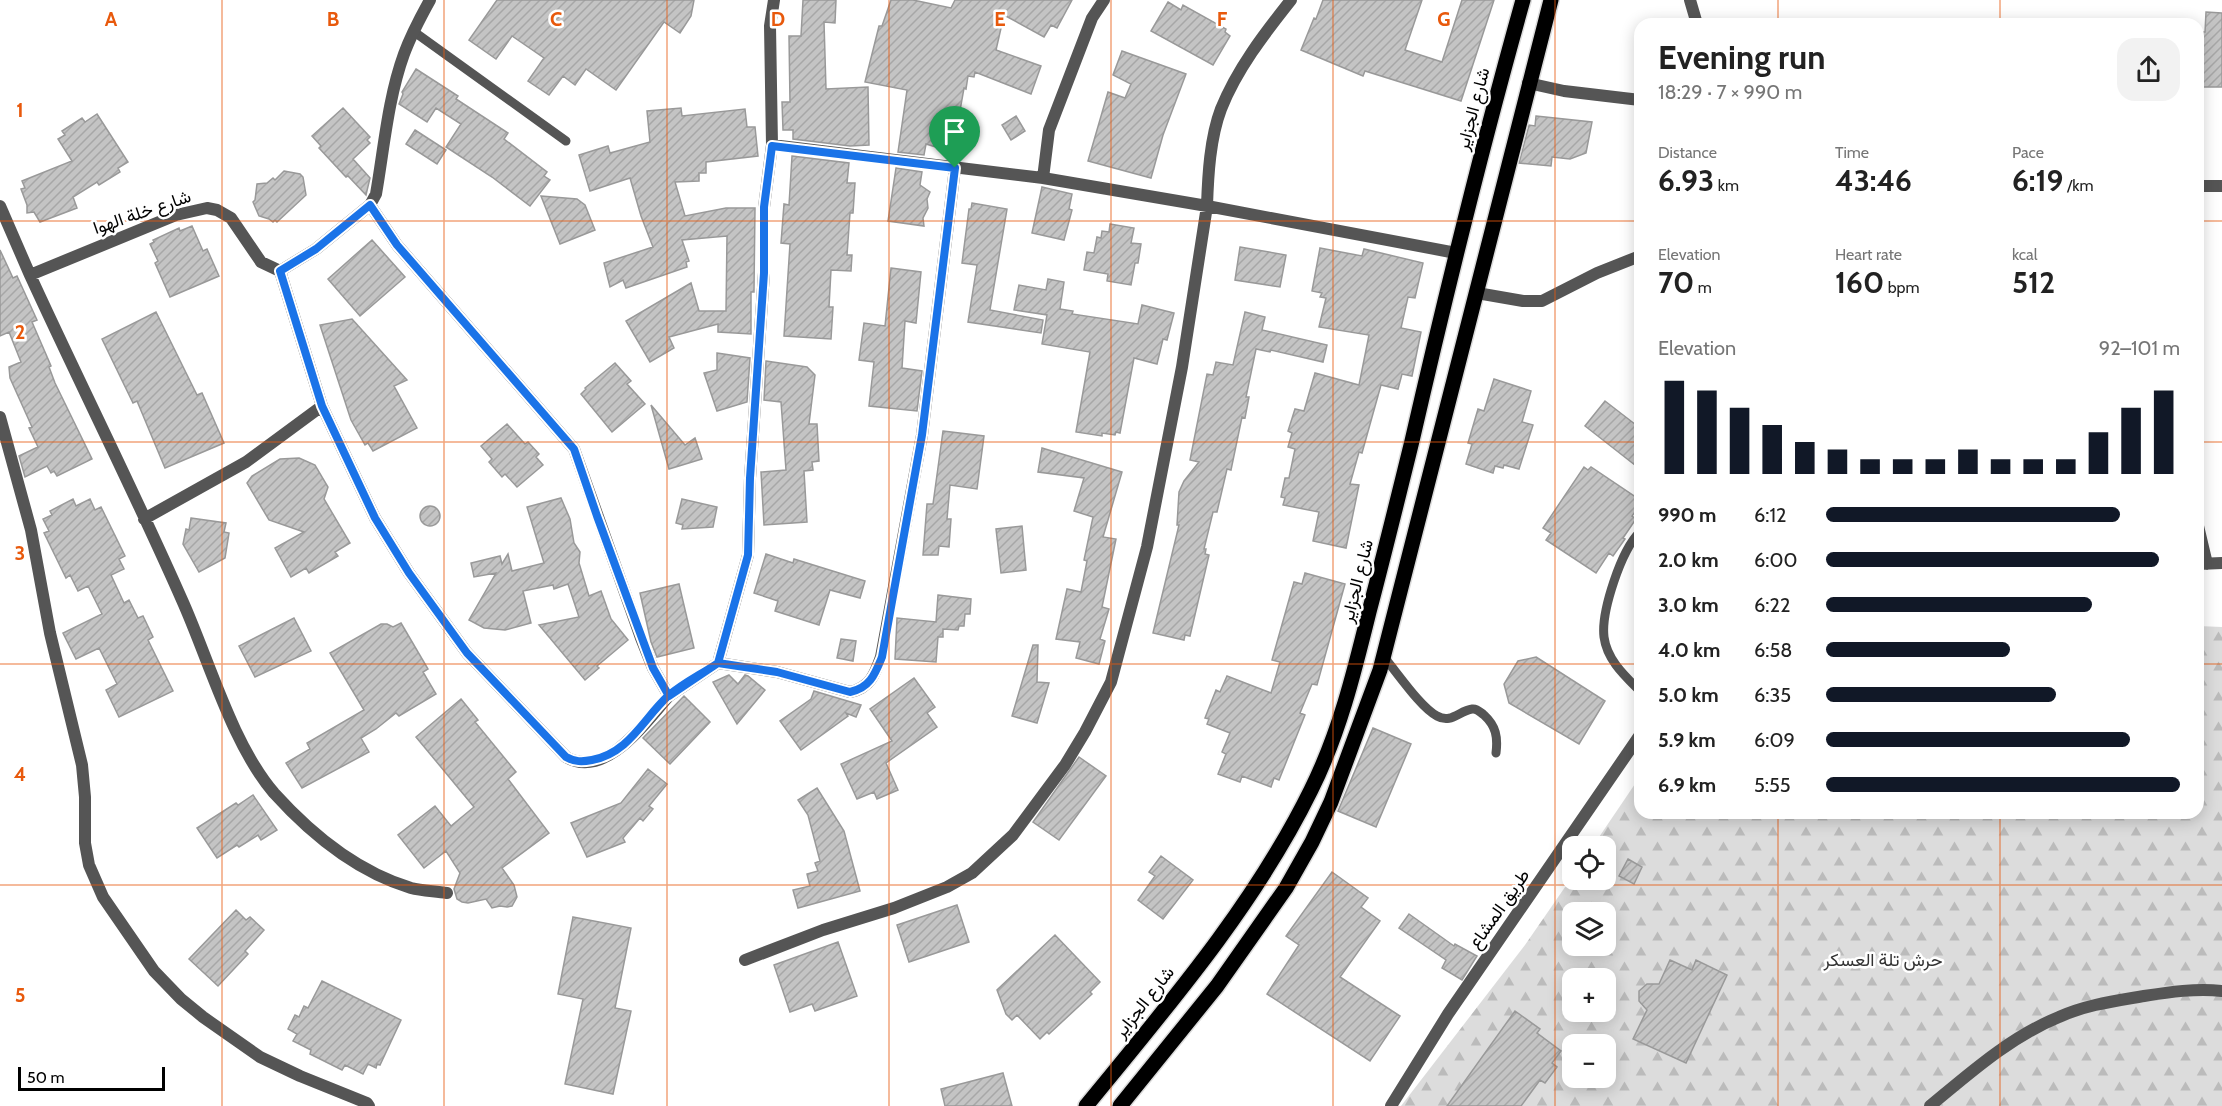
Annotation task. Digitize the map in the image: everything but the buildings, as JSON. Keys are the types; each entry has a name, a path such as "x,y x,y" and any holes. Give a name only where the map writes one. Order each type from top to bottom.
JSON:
{"main road":[{"name":"شارع الجزاير","path":"1086,1106 1201,962 1281,845 1311,790 1345,708 1398,501 1456,253 1523,0"},
{"path":"1120,1106 1217,986 1286,888 1331,802 1368,705 1383,656 1551,0"}],"street":[{"path":"430,0 413,31 396,82 376,194 370,205 316,249 280,271 322,406 375,518 409,573 467,653 566,757 574,762 598,759 620,749 669,696 718,663 748,555 750,478 764,273 764,207 772,146 770,26 774,0"},
{"path":"1043,178 1049,130 1092,18 1104,0"},
{"path":"745,960 823,930 894,908 947,887 972,873 1013,835 1053,783 1080,740 1111,682 1147,547 1182,367 1207,206 1213,142 1220,111 1244,64 1291,0"},
{"path":"1690,0 1695,18"},
{"path":"1528,84 1634,99"},
{"path":"772,146 1043,178 1456,253"},
{"path":"718,663 777,672 850,692 858,691 872,680 882,657 922,435 955,168"},
{"path":"2204,186 2222,186"},
{"path":"370,205 397,245 574,449 653,668 669,696"},
{"path":"0,206 186,609 246,751 273,791 313,832 341,853 381,876 412,888 447,893"},
{"name":"شارع خلة الهوا","path":"30,275 176,215 207,208 217,210 231,218 261,262 280,271"},
{"path":"1477,293 1523,301 1542,301 1597,273 1634,258"},
{"path":"144,519 246,462 322,406"},
{"path":"0,417 31,530 50,633 82,765 85,843 89,864 104,897 154,971 181,999 203,1017 260,1057 370,1105"},
{"path":"2204,564 2222,563"},
{"name":"طريق المشاع","path":"1390,1106 1448,1014 1634,744"},
{"path":"1930,1106 2008,1043 2058,1017 2086,1008 2155,994 2222,991"}],"lane":[{"path":"413,31 566,141"},
{"path":"1634,540 1615,577 1606,613 1604,638 1614,663 1634,685"},
{"path":"1383,656 1427,708 1438,717 1447,719 1473,708 1478,710 1491,722 1496,731 1498,741 1496,753"}],"green space":[{"name":"حرش تلة العسكر","path":"2204,626 2222,627 2222,1106 1401,1106 1525,945 1563,890 1616,890 1616,836 1600,836 1634,785 1634,819 2204,819"}],"route":[{"path":"955,168 772,146 764,207 764,273 750,478 748,555 718,663 703,674 669,696 630,741 620,749 598,759 582,762 574,762 566,757 467,653 409,573 375,518 322,406 280,271 316,249 370,205 397,245 566,437 574,449 653,668 669,696 718,663 777,672 850,692 858,691 872,680 882,657 922,435 955,168"}]}
